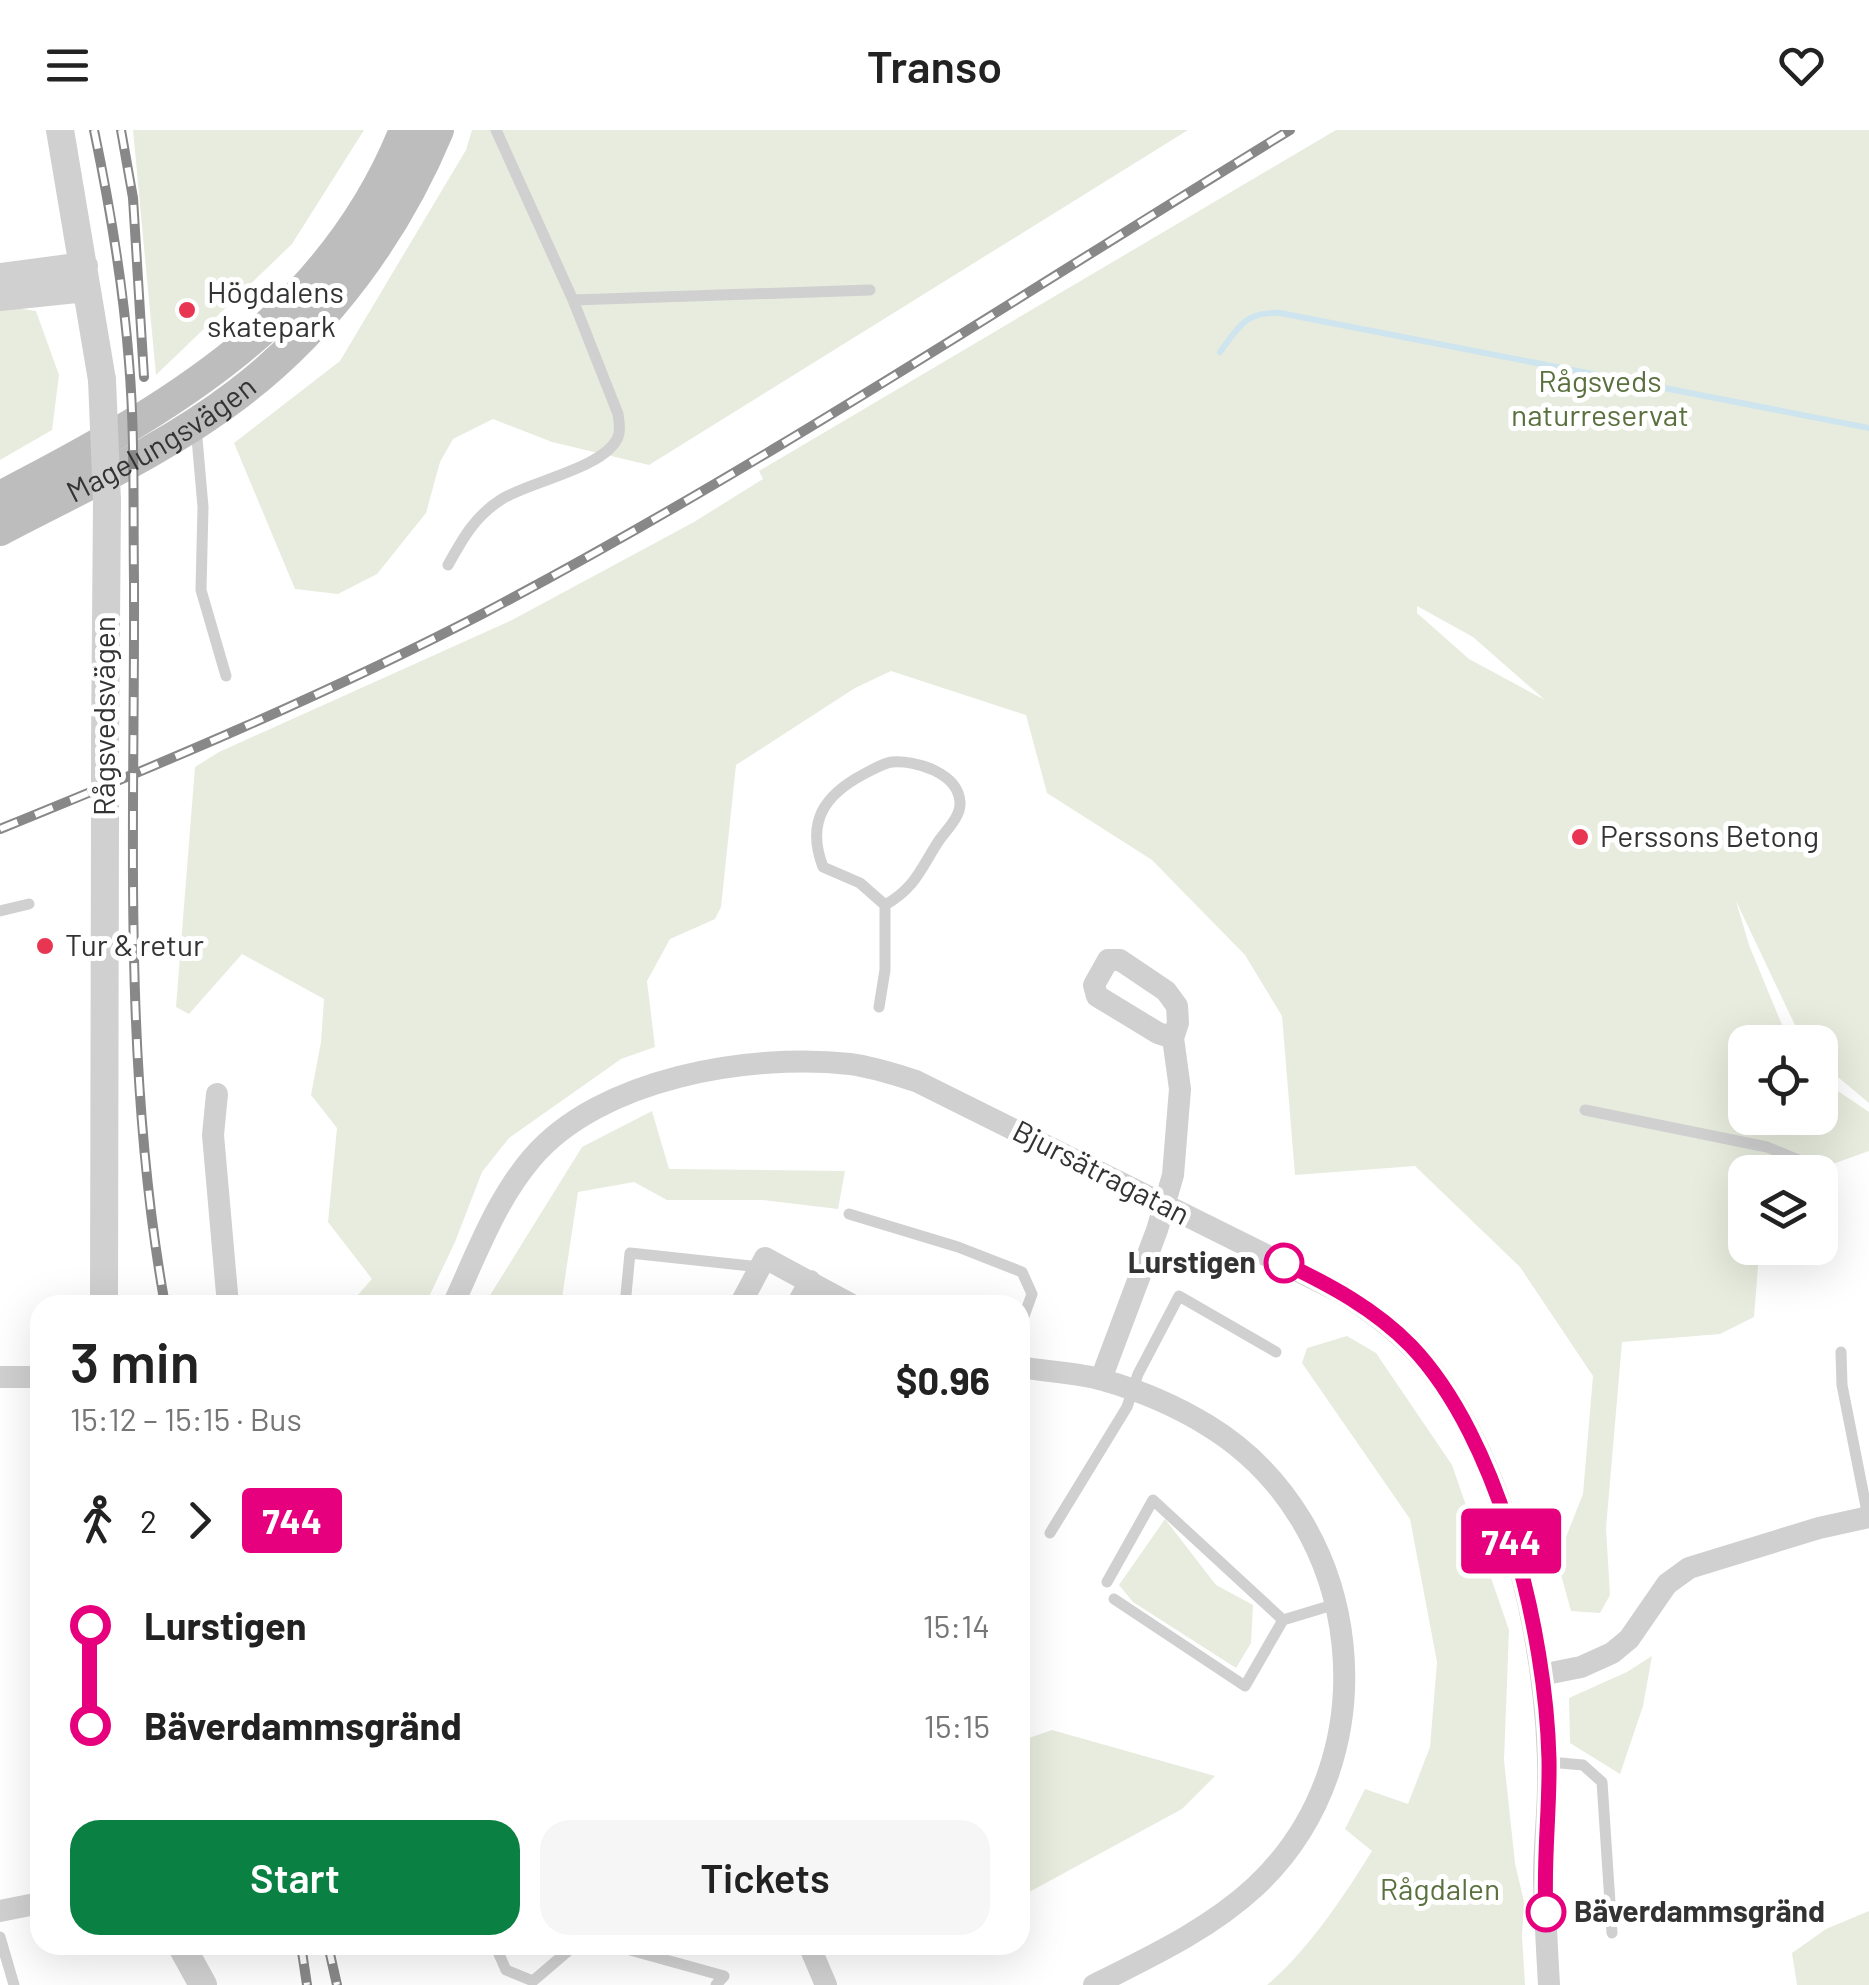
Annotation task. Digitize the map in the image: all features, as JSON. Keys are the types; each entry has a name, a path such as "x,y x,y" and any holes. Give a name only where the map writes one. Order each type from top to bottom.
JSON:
{"main road":[{"name":"Magelungsvägen","path":"0,497 153,413 204,380 264,332 313,280 354,225 405,130"},
{"name":"Magelungsvägen","path":"0,530 195,423 260,377 330,306 391,224 438,130"}],"street":[{"name":"Rågsvedsvägen","path":"60,130 102,380 107,501 104,1295"},
{"path":"0,277 85,277"},
{"path":"0,297 85,277"},
{"path":"1101,1379 1173,1175 1180,1089 1173,1038"},
{"name":"Bjursätragatan","path":"458,1295 500,1203 549,1140 609,1100 645,1086 759,1064 807,1061 851,1064 916,1081 1340,1292 1379,1317 1436,1375 1456,1407 1506,1522 1531,1617 1549,1762 1544,1879 1549,1985"},
{"path":"217,1094 213,1135 227,1295"},
{"path":"745,1295 765,1258 834,1295"},
{"path":"802,1295 810,1281"},
{"path":"1030,1364 1101,1379 1132,1391 1208,1425 1247,1456 1305,1523 1318,1548 1344,1640 1345,1701 1330,1763 1320,1792 1295,1837 1256,1885 1201,1928 1094,1985"},
{"path":"0,1377 30,1377"},
{"path":"1541,1676 1582,1666 1612,1653 1629,1639 1666,1584 1690,1568 1818,1528 1869,1517"},
{"path":"0,1911 30,1904"},
{"path":"186,1955 203,1985"},
{"path":"203,1955 218,1985"},
{"path":"813,1955 826,1985"}],"lane":[{"path":"448,565 472,522 502,499 588,463 611,449 620,434 618,414 573,300 496,130"},
{"path":"573,300 870,290"},
{"path":"195,423 203,508 201,590 226,676"},
{"path":"892,762 917,764 939,772 952,784 960,802 955,818 908,892 886,905 860,883 823,867 814,843 819,819 828,800 847,783 892,762"},
{"path":"0,912 29,904"},
{"path":"880,1007 886,905"},
{"path":"1585,1110 1767,1147 1786,1155"},
{"path":"849,1214 958,1247 1022,1272 1032,1294 1030,1299"},
{"path":"626,1295 630,1253 760,1267"},
{"path":"1050,1534 1127,1407 1179,1296 1276,1352"},
{"path":"1842,1352 1842,1385 1869,1517"},
{"path":"1107,1582 1153,1500 1283,1620"},
{"path":"1114,1599 1244,1686 1283,1620 1336,1604"},
{"path":"1549,1762 1582,1764 1602,1782 1612,1933"},
{"path":"0,1937 14,1985"},
{"path":"499,1955 506,1970 533,1981 563,1955"},
{"path":"648,1955 724,1976 716,1985"}],"green space":[{"name":"Högdalens skatepark","path":"133,130 364,130 292,244 156,375"},
{"path":"472,130 1188,130 649,465 552,442 493,419 453,439 440,462 426,513 377,574 338,594 295,589 234,443 340,361 466,150"},
{"name":"Rågsveds naturreservat","path":"1336,130 1869,130 1869,1103 1838,1077 1838,1025 1795,1025 1736,901 1749,945 1782,1025 1728,1025 1728,1135 1838,1135 1838,1091 1869,1112 1869,1151 1838,1162 1838,1155 1728,1155 1728,1265 1758,1265 1754,1317 1720,1334 1622,1342 1606,1528 1610,1595 1600,1613 1571,1611 1557,1560 1583,1494 1593,1376 1520,1267 1415,1166 1295,1175 1282,1016 1245,955 1152,860 1047,793 1026,715 891,671 855,688 736,765 721,907 715,919 670,939 647,981 655,1047 621,1059 509,1138 482,1172 430,1295 358,1295 372,1279 328,1222 337,1128 311,1095 324,999 242,954 189,1014 176,1007 195,767 219,752 512,620 694,522 763,479 759,471","holes":["1417,606 1473,637 1545,700 1469,659 1417,613"]},
{"path":"0,310 36,311 59,375 52,430 0,460"},
{"path":"652,1111 669,1169 845,1171 838,1209 763,1200 667,1200 634,1182 578,1192 563,1295 490,1295 582,1147"},
{"name":"Rågdalen","path":"1347,1336 1376,1353 1452,1465 1509,1630 1504,1760 1515,1863 1524,1902 1525,1985 1267,1985 1311,1939 1372,1851 1345,1829 1365,1789 1408,1804 1430,1747 1437,1662 1410,1519 1302,1363 1307,1348"},
{"path":"1165,1519 1216,1585 1253,1605 1251,1643 1236,1668 1133,1602 1119,1585"},
{"path":"1652,1656 1643,1706 1620,1774 1570,1743 1569,1698"},
{"path":"1052,1730 1215,1776 1182,1809 1030,1892 1030,1738"},
{"path":"1869,1911 1869,1985 1797,1985 1792,1953 1826,1929"}],"waterway":[{"path":"1220,352 1251,318 1280,313 1869,428"}],"railway":[{"path":"94,130 120,274 131,389 137,1035 151,1215 163,1295"},
{"path":"121,130 133,198 144,377"},
{"path":"0,829 245,727 484,613 790,439 1290,130"},
{"path":"302,1955 307,1985"},
{"path":"330,1955 337,1985"}],"bus line":[{"name":"744","path":"1284,1263 1379,1317 1410,1346 1436,1375 1482,1460 1518,1563 1541,1676 1549,1762 1546,1912"}],"place":[{"name":"Högdalens skatepark","path":"187,310"},
{"name":"Perssons Betong","path":"1580,837"},
{"name":"Tur & retur","path":"45,946"},
{"name":"Lurstigen","path":"1284,1263"},
{"name":"Bäverdammsgränd","path":"1546,1912"}]}
